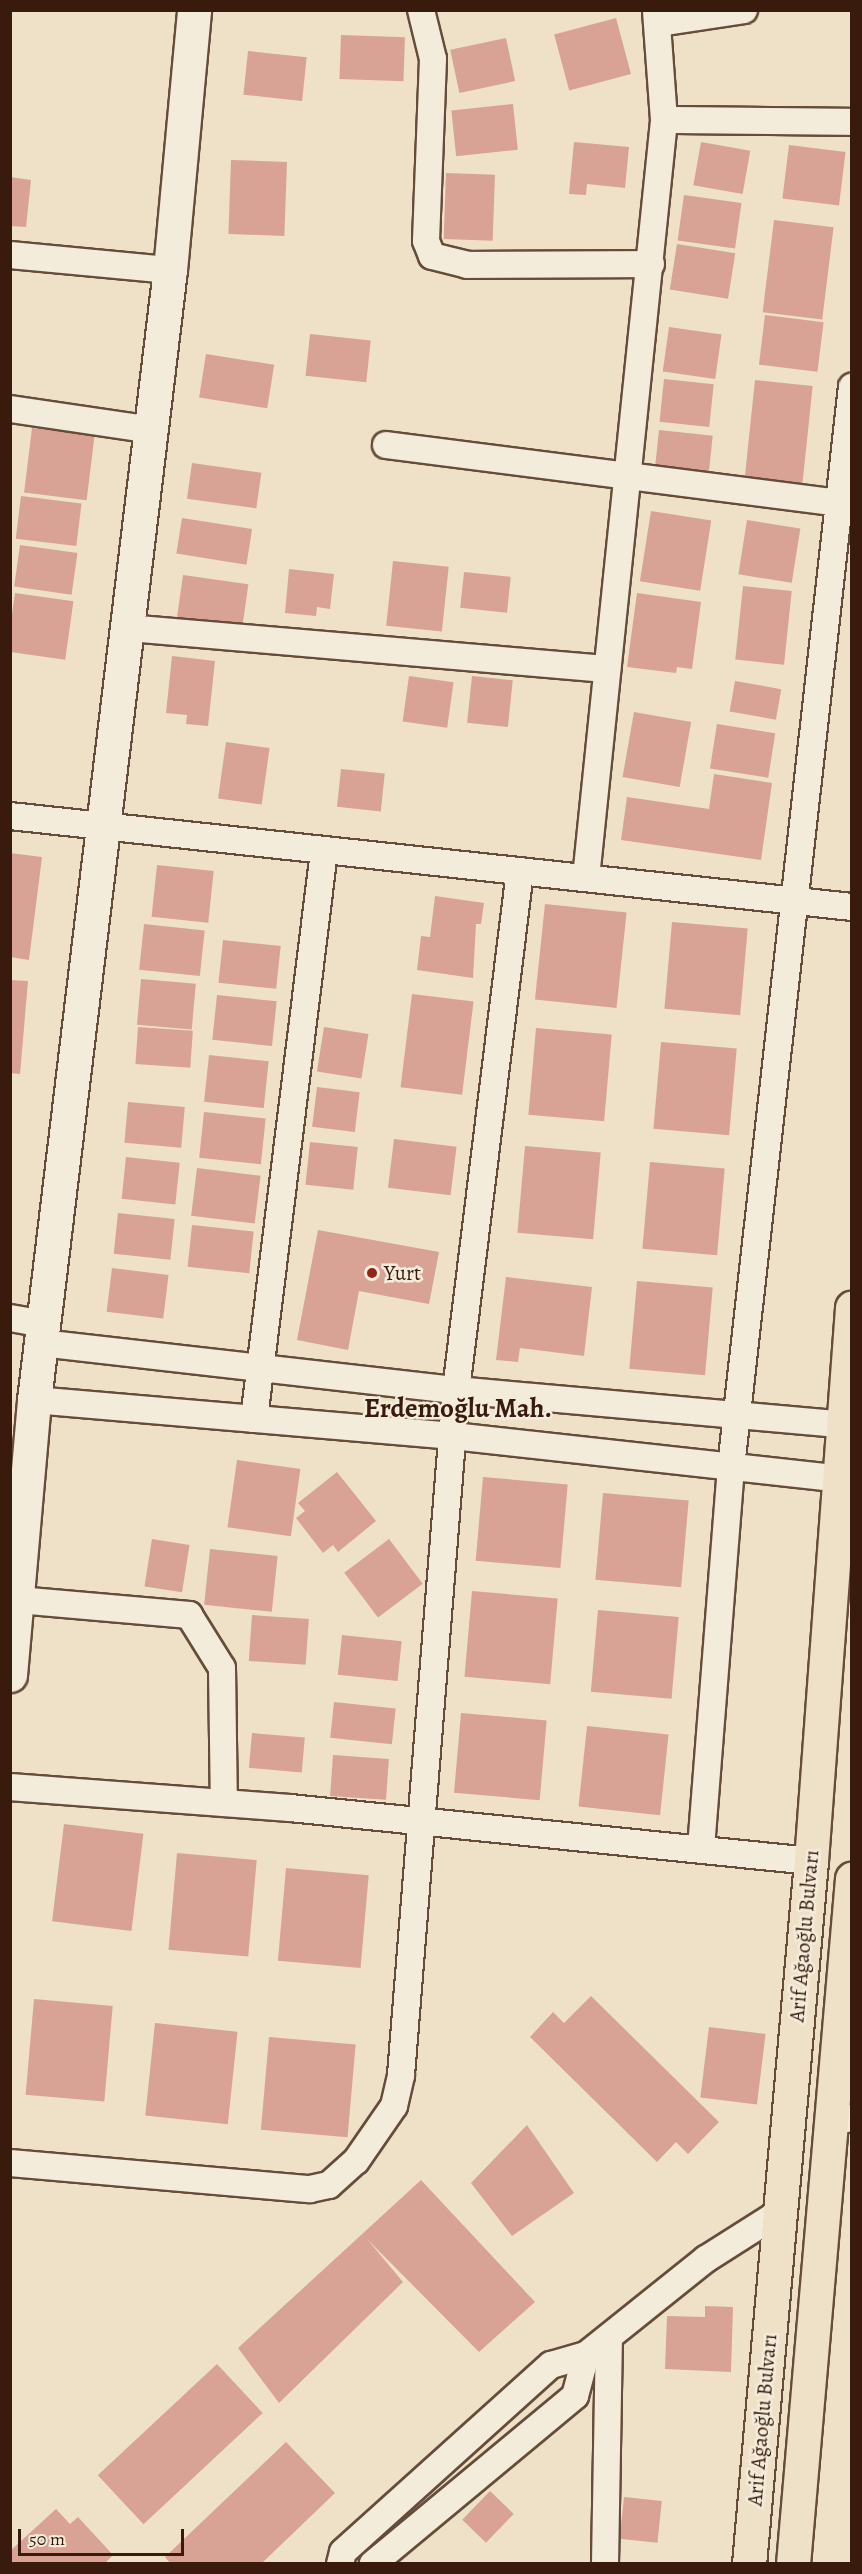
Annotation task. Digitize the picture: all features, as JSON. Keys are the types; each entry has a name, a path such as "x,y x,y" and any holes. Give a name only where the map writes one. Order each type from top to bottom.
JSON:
{"highway":[{"name":"Arif Ağaoğlu Bulvarı","path":"749,2564 844,1480 852,1308"},
{"name":"Arif Ağaoğlu Bulvarı","path":"793,2564 841,2120 852,1879"}],"street":[{"path":"10,1675 34,1400 152,430 170,270 194,10"},
{"path":"421,10 433,59 426,240 432,256 467,265 651,264"},
{"path":"586,878 651,264 664,120 657,17 744,10"},
{"path":"664,120 852,122"},
{"path":"10,255 170,270"},
{"path":"701,1848 731,1467 852,387"},
{"path":"10,409 152,430"},
{"path":"386,445 839,503"},
{"path":"128,628 607,669"},
{"path":"10,816 104,828 852,907"},
{"path":"254,1419 324,851"},
{"path":"10,2163 310,2189 329,2185 356,2161 396,2095 456,1390 520,871"},
{"path":"10,1318 42,1334 260,1368 456,1390 846,1424"},
{"path":"34,1400 453,1436 844,1480"},
{"path":"18,1600 189,1615 222,1668 224,1803"},
{"path":"10,1787 419,1820 811,1861"},
{"path":"340,2564 343,2552 550,2365 586,2355 706,2259 780,2212"},
{"path":"605,2564 609,2338"},
{"path":"373,2564 575,2396 586,2355"}],"building":[{"path":"616,18 631,74 569,91 554,35"},
{"path":"341,35 405,37 403,81 339,79"},
{"path":"506,38 515,81 459,93 450,50"},
{"path":"248,51 307,57 302,101 243,95"},
{"path":"513,104 518,150 456,156 451,110"},
{"path":"574,142 629,147 625,188 587,184 586,195 569,194"},
{"path":"701,142 750,151 743,194 693,185"},
{"path":"789,145 846,152 839,206 782,199"},
{"path":"231,160 287,162 284,236 228,234"},
{"path":"446,173 495,175 493,241 444,239"},
{"path":"10,177 31,180 26,227 10,226"},
{"path":"684,195 741,203 735,249 678,241"},
{"path":"774,220 834,227 822,320 763,312"},
{"path":"677,244 735,253 728,299 670,289"},
{"path":"765,315 824,322 817,372 759,365"},
{"path":"669,327 721,334 715,379 663,372"},
{"path":"310,334 371,340 366,382 306,376"},
{"path":"206,354 274,365 267,408 199,397"},
{"path":"664,379 714,384 709,427 660,422"},
{"path":"755,380 813,386 802,486 745,479"},
{"path":"32,428 95,436 87,500 24,493"},
{"path":"659,430 713,436 708,479 654,474"},
{"path":"192,463 261,473 256,508 187,499"},
{"path":"21,496 82,503 76,546 16,539"},
{"path":"651,511 711,521 700,591 640,581"},
{"path":"182,518 252,529 246,565 176,554"},
{"path":"747,520 800,528 792,583 738,574"},
{"path":"20,545 77,553 72,595 14,587"},
{"path":"393,561 449,567 442,631 386,626"},
{"path":"289,569 334,574 330,609 317,607 316,616 285,613"},
{"path":"464,572 511,577 507,613 460,608"},
{"path":"183,575 248,584 242,627 177,618"},
{"path":"743,586 792,591 784,665 735,660"},
{"path":"15,593 73,601 65,660 10,652 10,629"},
{"path":"637,593 701,602 692,669 677,667 676,673 627,667"},
{"path":"172,656 215,661 208,726 186,724 187,715 166,713"},
{"path":"409,676 454,682 447,728 403,722"},
{"path":"472,676 513,680 508,727 467,723"},
{"path":"735,681 781,689 776,720 730,712"},
{"path":"634,712 691,722 680,787 623,777"},
{"path":"717,724 775,733 768,778 710,768"},
{"path":"226,742 270,748 262,805 218,798"},
{"path":"341,769 385,774 381,811 337,807"},
{"path":"714,774 772,783 761,860 621,840 627,797 709,809"},
{"path":"10,853 42,857 29,960 10,957"},
{"path":"157,865 214,871 208,923 152,917"},
{"path":"435,896 484,903 481,924 476,924 473,978 417,970 421,936 430,937"},
{"path":"545,904 627,913 617,1008 535,999"},
{"path":"672,922 748,929 740,1015 664,1009"},
{"path":"144,924 205,930 200,976 139,970"},
{"path":"223,940 281,946 276,989 219,983"},
{"path":"141,979 196,984 192,1030 137,1025"},
{"path":"10,980 28,981 20,1074 10,1073"},
{"path":"412,994 474,1002 462,1095 401,1087"},
{"path":"217,995 277,1001 272,1046 212,1040"},
{"path":"138,1027 193,1031 190,1068 135,1064"},
{"path":"324,1027 368,1034 361,1078 317,1071"},
{"path":"536,1028 612,1035 604,1121 528,1115"},
{"path":"661,1042 737,1049 729,1135 653,1129"},
{"path":"209,1055 269,1061 264,1108 204,1102"},
{"path":"317,1087 360,1092 355,1132 312,1127"},
{"path":"128,1102 185,1107 181,1148 124,1143"},
{"path":"204,1112 266,1118 261,1164 199,1158"},
{"path":"394,1139 457,1147 451,1195 388,1188"},
{"path":"310,1142 358,1147 353,1190 306,1185"},
{"path":"525,1146 601,1153 593,1239 517,1233"},
{"path":"126,1157 180,1163 175,1204 122,1199"},
{"path":"650,1162 725,1169 717,1255 642,1249"},
{"path":"197,1168 261,1176 255,1223 191,1216"},
{"path":"118,1213 175,1219 170,1260 114,1254"},
{"path":"192,1225 254,1231 249,1273 188,1267"},
{"name":"Yurt","path":"318,1230 439,1252 429,1304 359,1291 348,1350 297,1340"},
{"path":"112,1268 169,1275 163,1319 107,1312"},
{"path":"506,1277 592,1287 584,1356 520,1348 518,1362 496,1360"},
{"path":"637,1281 713,1288 705,1375 629,1369"},
{"path":"237,1460 300,1469 291,1536 228,1527"},
{"path":"337,1472 376,1521 338,1552 333,1545 323,1553 296,1518 305,1511 298,1503"},
{"path":"483,1477 568,1484 560,1568 476,1561"},
{"path":"603,1493 689,1500 681,1587 595,1580"},
{"path":"152,1539 190,1545 182,1592 144,1586"},
{"path":"389,1539 423,1584 378,1617 344,1573"},
{"path":"210,1549 278,1556 272,1612 204,1605"},
{"path":"472,1591 558,1598 550,1684 465,1677"},
{"path":"598,1610 679,1617 672,1699 591,1692"},
{"path":"252,1615 309,1619 306,1665 249,1661"},
{"path":"342,1635 402,1641 397,1681 338,1675"},
{"path":"334,1702 396,1708 392,1744 330,1738"},
{"path":"461,1713 547,1720 540,1800 454,1793"},
{"path":"587,1726 669,1735 660,1815 579,1807"},
{"path":"252,1733 305,1738 302,1772 249,1768"},
{"path":"333,1755 389,1759 386,1800 330,1796"},
{"path":"64,1824 143,1834 131,1931 52,1921"},
{"path":"177,1853 257,1860 248,1957 169,1950"},
{"path":"286,1868 369,1875 361,1968 278,1961"},
{"path":"591,1996 719,2122 688,2154 676,2142 657,2162 530,2037 553,2012 564,2023"},
{"path":"34,1999 113,2006 104,2102 26,2095"},
{"path":"155,2023 238,2032 228,2124 145,2115"},
{"path":"709,2027 766,2034 757,2104 700,2097"},
{"path":"269,2037 356,2045 348,2137 261,2130"},
{"path":"527,2125 574,2193 512,2236 471,2183"},
{"path":"421,2180 535,2302 479,2352 367,2239 403,2282 279,2403 238,2348"},
{"path":"705,2306 733,2307 731,2372 665,2369 667,2316 705,2317"},
{"path":"217,2364 263,2413 143,2524 98,2475"},
{"path":"286,2442 335,2493 261,2564 171,2564 165,2557"},
{"path":"490,2491 514,2514 486,2543 462,2520"},
{"path":"624,2497 662,2501 657,2543 620,2539"},
{"path":"56,2509 70,2524 78,2517 113,2555 104,2564 10,2564 10,2551"}],"place":[{"name":"Yurt","path":"372,1273"}],"district":[{"name":"Erdemoğlu Mah.","path":"458,1409"}]}
